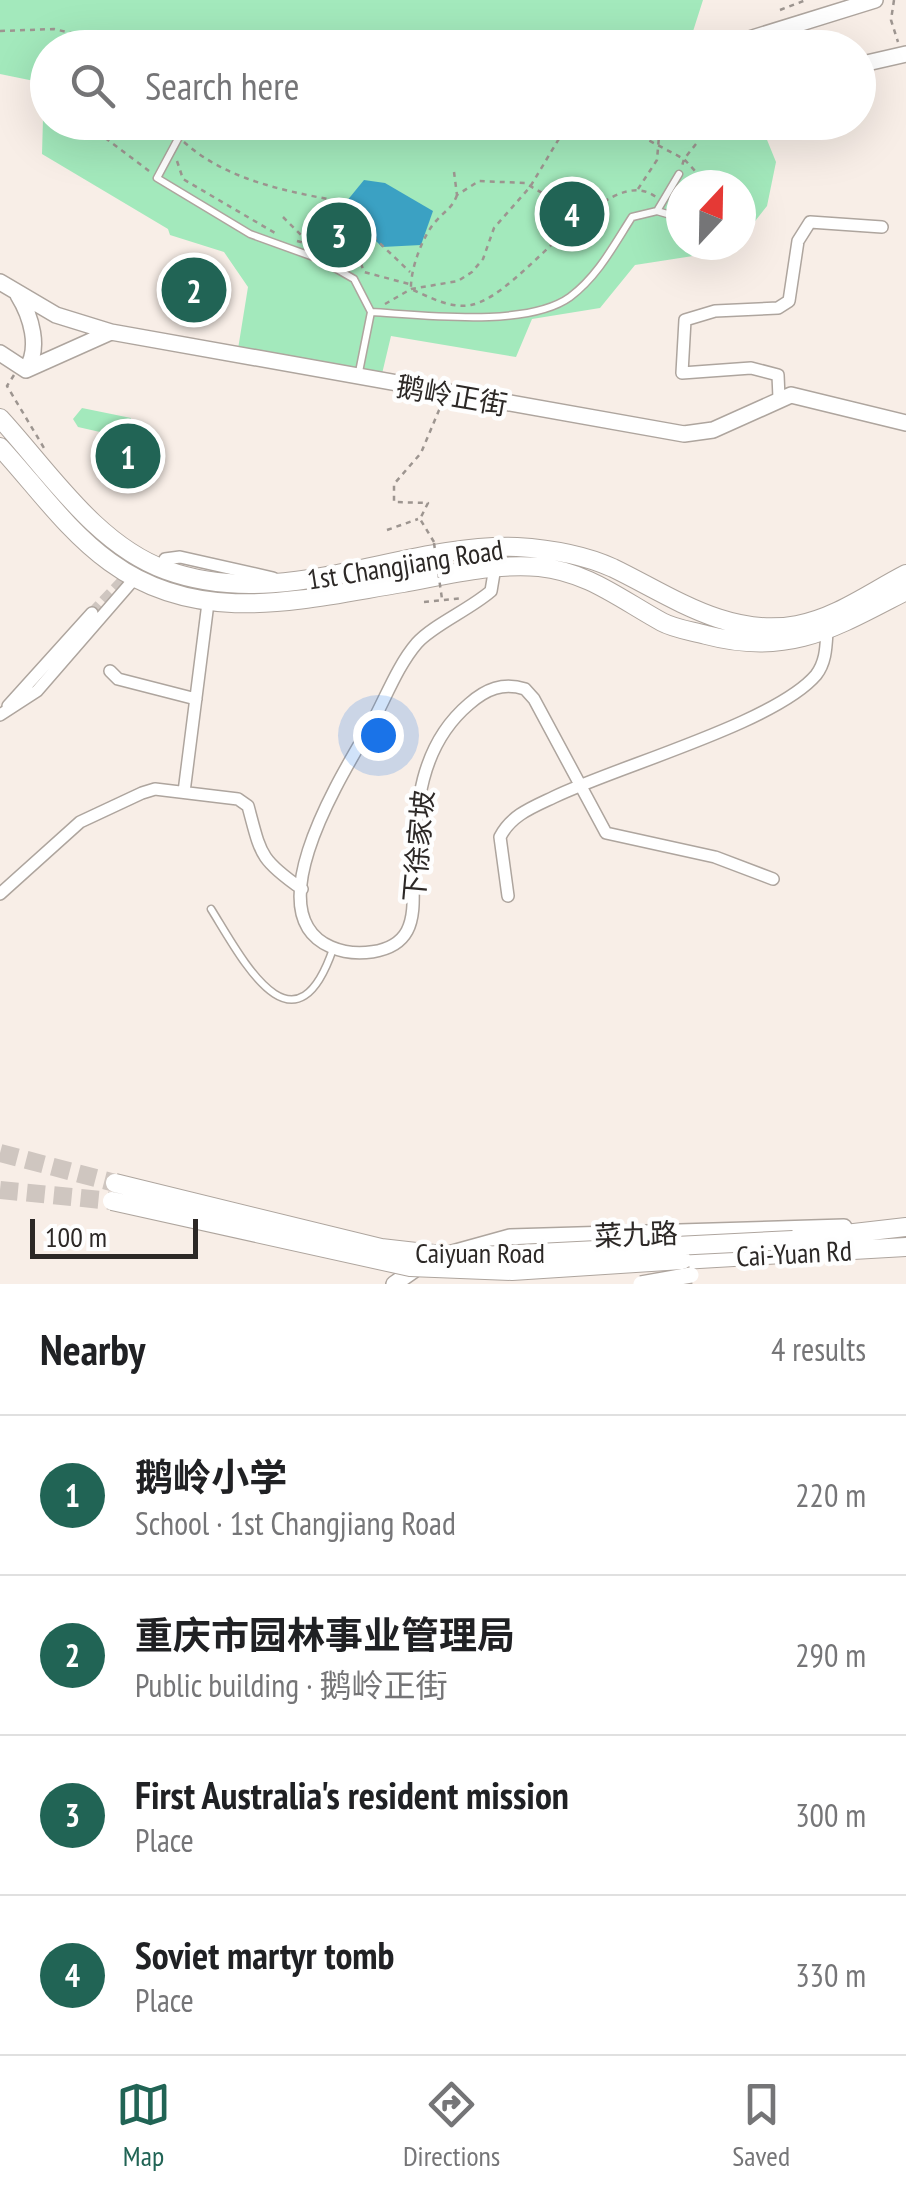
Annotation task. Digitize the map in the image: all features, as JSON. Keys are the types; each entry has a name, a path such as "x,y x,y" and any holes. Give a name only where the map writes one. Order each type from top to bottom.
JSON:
{"main road":[{"name":"1st Changjiang Road","path":"0,418 101,529 160,568 235,585 292,582 483,549 542,549 612,568 711,617 764,627 823,618 906,574"},
{"path":"0,447 88,543 135,578 208,604 262,606 495,568 540,567 582,576 666,624 734,642 796,642 826,632 906,591"},
{"name":"Caiyuan Road","path":"686,1267 512,1272 444,1270 378,1262 114,1192 382,1248 460,1257 793,1240"},
{"name":"Cai-Yuan Rd","path":"793,1240 897,1227"},
{"name":"Cai-Yuan Rd","path":"686,1267 733,1256 906,1247"}],"street":[{"path":"771,30 876,0"},
{"path":"876,58 902,47"},
{"path":"882,228 810,222 798,241 790,301 778,308 716,310 684,320 682,373 751,368 778,376 779,398 804,396 906,422"},
{"name":"鹅岭正街","path":"0,282 56,315 111,332 684,434 714,430 779,398"},
{"path":"18,294 30,319 34,352 22,370"},
{"path":"22,370 111,332"},
{"path":"0,353 22,370"},
{"path":"165,559 180,557 292,582"},
{"path":"334,948 312,932 302,889 316,824 413,648 491,590 495,568"},
{"path":"1,715 49,679 135,578"},
{"path":"184,792 208,604"},
{"path":"1,715 92,613"},
{"path":"508,896 501,848 504,828 521,813 577,786 775,707 816,675 826,657 826,632"},
{"path":"110,671 118,680 196,699"},
{"name":"下徐家坡","path":"334,948 380,950 392,946 408,929 416,819 425,769 445,728 480,695 497,686 524,689 577,786"},
{"path":"577,786 606,833 715,856 773,879"},
{"path":"0,894 80,822 156,789 238,799 248,806 257,848 275,870 302,889"},
{"name":"菜九路","path":"394,1284 424,1264 464,1247 510,1237 897,1227"},
{"path":"643,1235 650,1284"},
{"name":"菜九路","path":"641,1284 686,1267"}],"lane":[{"path":"178,140 158,178 250,234 312,257 354,280 370,312 358,378"},
{"path":"657,211 666,194"},
{"path":"370,312 494,319 568,299 600,268 632,217 657,211 666,214"},
{"path":"211,909 257,982 271,994 292,998 312,990 325,974 334,948"}],"path":[{"path":"780,10 806,0"},
{"path":"894,0 891,20 902,47"},
{"path":"0,31 58,30"},
{"path":"108,140 158,178"},
{"path":"180,140 176,164 183,179 264,222 277,234"},
{"path":"183,140 200,156 224,169 288,192 350,203 382,248 411,272"},
{"path":"370,312 411,287 458,281 472,272 483,259 494,228 530,187 558,140"},
{"path":"647,140 684,159 694,170"},
{"path":"638,190 657,160 659,140"},
{"path":"681,170 696,144"},
{"path":"411,287 411,272 433,222 454,204 458,194 454,172"},
{"path":"458,194 489,180 530,187 561,204 592,208"},
{"path":"292,240 358,258 364,272 450,304 470,306 486,300 556,246 592,208 638,190 647,190 661,201"},
{"path":"283,218 308,242 312,257"},
{"path":"22,370 7,386 46,446 36,456"},
{"path":"386,530 420,519 428,504 394,502 394,484 421,452 446,394"},
{"path":"420,519 434,543 442,599"},
{"path":"424,602 464,598"}],"green space":[{"path":"0,0 703,0 693,30 30,30 30,80 0,74"},
{"path":"42,140 767,140 776,162 767,206 756,220 756,170 666,170 667,260 635,265 600,308 532,319 516,357 391,336 381,378 238,349 248,287 224,252 170,235 168,229 42,154"},
{"path":"82,408 131,418 132,434 122,437 78,427 73,419"}],"water":[{"path":"364,180 385,183 433,211 421,245 382,247 352,217 346,202"}],"tunnel":[{"path":"92,613 133,570"},
{"path":"0,1153 115,1183"},
{"path":"0,1190 112,1201"}],"place":[{"name":"Soviet martyr tomb","path":"572,214"},
{"name":"First Australia's resident mission","path":"339,235"},
{"name":"重庆市园林事业管理局","path":"194,290"},
{"name":"鹅岭小学","path":"128,456"}]}
